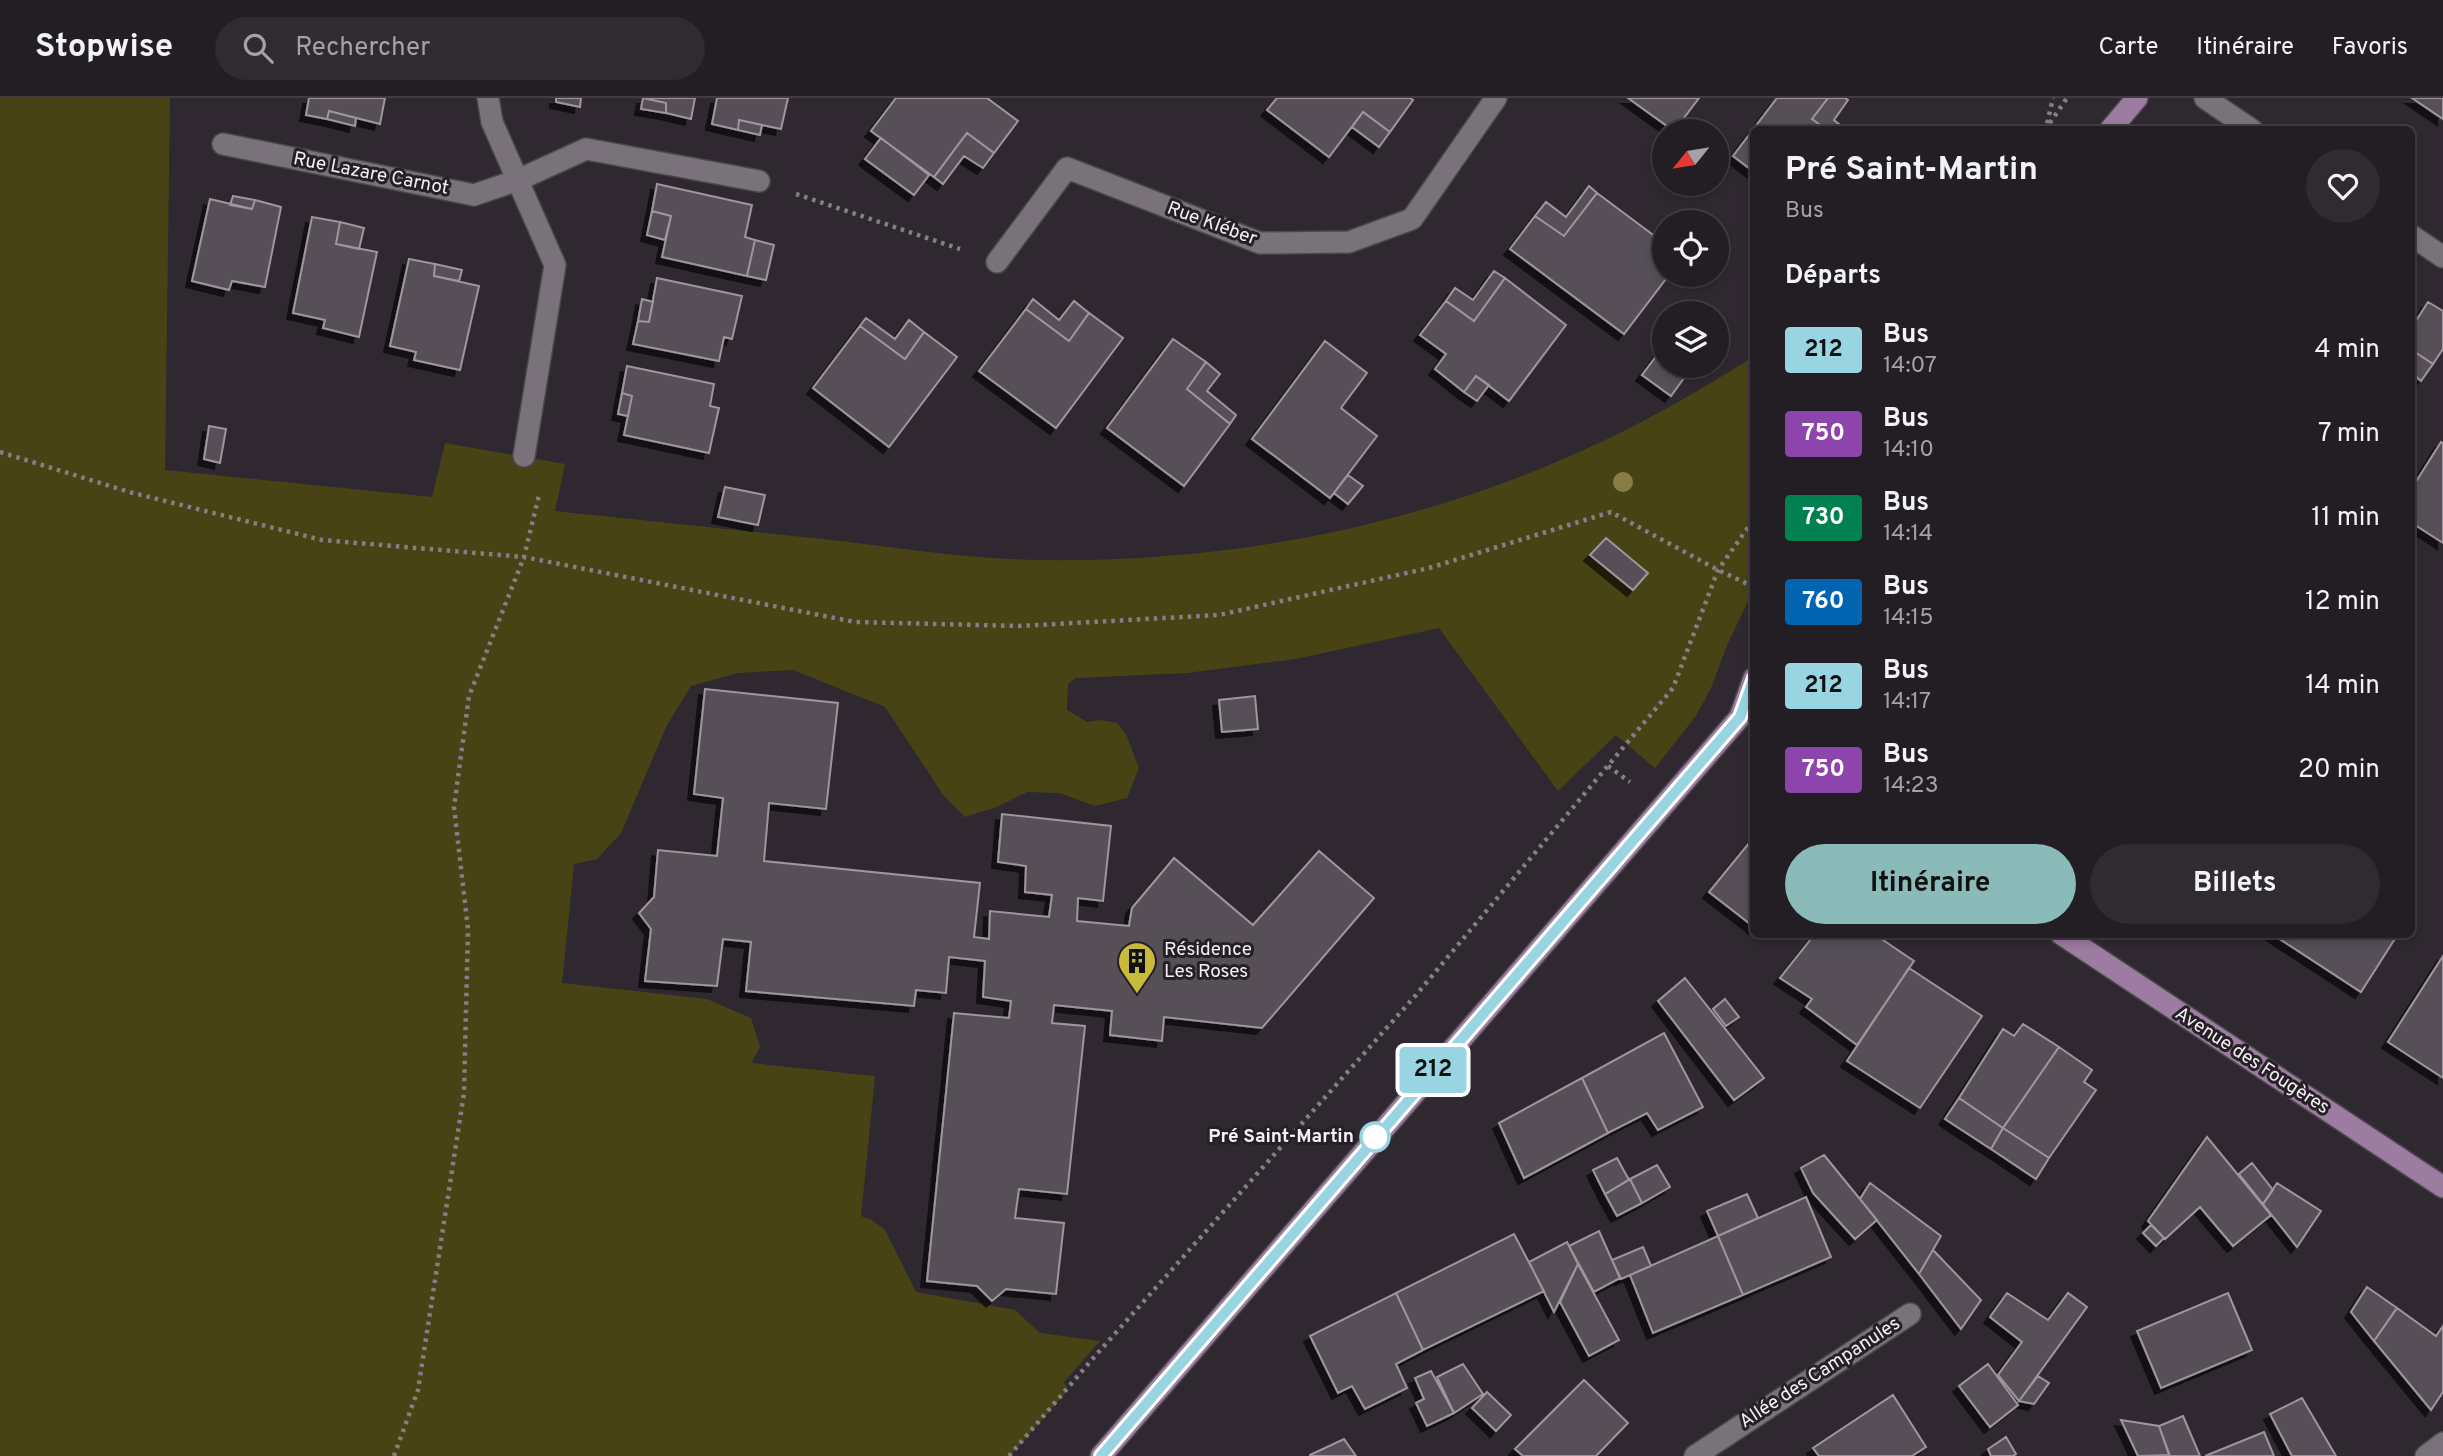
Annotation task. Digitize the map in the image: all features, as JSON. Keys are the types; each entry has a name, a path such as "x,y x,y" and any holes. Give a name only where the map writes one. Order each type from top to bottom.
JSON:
{"street":[{"path":"488,98 492,122 555,265 524,456"},
{"name":"Rue Kléber","path":"997,262 1067,168 1260,243 1349,242 1412,219 1496,98"},
{"path":"2113,126 2137,98"},
{"path":"2204,98 2246,126"},
{"name":"Rue Lazare Carnot","path":"223,144 474,195 518,180 586,149 759,181"},
{"path":"2415,238 2443,257"},
{"path":"1101,1456 1747,721 1750,703"},
{"name":"Avenue des Fougères","path":"2067,938 2443,1187"},
{"name":"Allée des Campanules","path":"1695,1456 1910,1314"},
{"path":"2426,1456 2443,1443"}],"path":[{"path":"2048,126 2053,98"},
{"path":"2049,126 2067,98"},
{"path":"759,181 997,262"},
{"path":"0,452 133,493 322,540 524,557 855,622 1019,626 1219,615 1429,568 1611,512 1750,585"},
{"path":"394,1456 418,1390 464,1093 468,929 453,807 469,696 524,557 543,477 524,456"},
{"path":"1009,1456 1416,995 1673,688 1718,570 1750,525"}],"shaded area":[{"path":"0,98 170,98 165,470 432,497 445,443 565,464 555,511 989,558 1112,559 1184,554 1256,546 1327,533 1397,517 1467,496 1535,471 1601,442 1719,378 1729,378 1729,372 1750,359 1750,597 1696,716 1655,768 1616,735 1558,791 1439,628 1296,659 1187,673 1076,678 1068,684 1067,710 1087,722 1100,720 1117,723 1126,734 1139,768 1127,798 1095,806 1059,793 1027,792 997,807 965,817 944,796 885,707 793,670 738,673 691,686 667,725 621,833 597,859 574,864 562,983 707,999 751,1018 760,1047 751,1063 875,1076 861,1216 885,1230 916,1292 1015,1310 1040,1333 1100,1341 1064,1382 1068,1390 1010,1456 0,1456"}],"building":[{"path":"309,98 385,98 380,124 329,111 327,119 306,115"},
{"path":"556,98 581,98 580,107 556,102"},
{"path":"643,98 695,98 691,119 666,113 666,103"},
{"path":"643,98 666,103 666,113 641,109"},
{"path":"717,98 788,98 781,129 739,120 738,130 712,124"},
{"path":"896,98 987,98 1018,121 994,153 967,133 934,177 871,131"},
{"path":"1277,98 1413,100 1390,132 1363,112 1329,157 1267,110"},
{"path":"1628,98 1699,98 1683,119 1657,119"},
{"path":"1777,98 1828,98 1812,119 1822,126 1756,126"},
{"path":"1828,98 1848,100 1834,120 1841,126 1822,126 1812,119"},
{"path":"2412,98 2443,98 2443,119"},
{"path":"329,111 356,118 355,126 327,119"},
{"path":"1363,112 1390,132 1379,147 1352,127"},
{"path":"739,120 762,125 760,135 738,130"},
{"path":"967,133 994,153 983,168 964,156 943,184 934,177"},
{"path":"1750,134 1750,169 1733,156"},
{"path":"881,138 929,175 914,195 865,159"},
{"path":"657,184 752,205 745,237 755,240 747,276 662,257 671,216 652,211"},
{"path":"1589,186 1597,193 1564,236 1535,216 1546,202 1566,217"},
{"path":"1597,193 1652,234 1652,287 1660,287 1624,334 1510,249 1535,216 1564,236"},
{"path":"233,196 255,200 252,209 230,205"},
{"path":"210,199 252,209 255,200 281,207 265,287 232,281 229,290 192,281"},
{"path":"652,211 671,216 665,240 647,235"},
{"path":"312,217 340,222 336,244 377,252 359,337 323,328 325,320 293,313"},
{"path":"340,222 364,228 359,249 336,244"},
{"path":"755,240 774,245 766,280 747,276"},
{"path":"409,259 435,264 434,276 479,286 460,370 414,360 416,352 390,346"},
{"path":"435,264 462,270 459,281 434,276"},
{"path":"1494,271 1505,278 1474,321 1446,301 1455,288 1473,300"},
{"path":"657,278 742,296 732,339 724,337 719,361 633,344 638,321 649,322"},
{"path":"1505,278 1566,325 1509,401 1476,376 1464,392 1435,369 1446,354 1420,335 1446,301 1474,321"},
{"path":"642,299 653,302 649,322 638,321"},
{"path":"1033,299 1059,320 1074,301 1089,313 1069,341 1026,309"},
{"path":"2428,302 2443,311 2443,349 2433,364 2415,352 2415,322"},
{"path":"1026,309 1069,341 1089,313 1123,338 1056,428 979,371"},
{"path":"866,318 895,339 909,320 924,332 905,359 860,326"},
{"path":"860,326 905,359 924,332 957,357 889,447 813,388"},
{"path":"1173,339 1206,362 1187,389 1230,424 1184,486 1107,428"},
{"path":"1325,341 1367,373 1341,408 1377,436 1330,498 1252,439"},
{"path":"2415,352 2433,364 2421,381 2415,376"},
{"path":"1206,362 1220,374 1207,391 1236,415 1230,424 1187,389"},
{"path":"1652,362 1652,378 1684,378 1671,396 1642,375"},
{"path":"627,366 714,384 710,406 719,408 709,453 624,435 632,396 622,393"},
{"path":"1476,376 1489,385 1477,401 1464,392"},
{"path":"622,393 632,396 628,416 618,414"},
{"path":"209,426 226,429 220,463 204,459"},
{"path":"2441,442 2443,443 2443,543 2415,525 2415,483"},
{"path":"1348,475 1363,486 1348,504 1334,493"},
{"path":"725,487 765,495 758,525 718,517"},
{"path":"1606,538 1648,573 1633,590 1590,555"},
{"name":"Résidence Les Roses","path":"705,689 838,703 826,809 769,803 764,861 980,883 974,937 989,939 990,911 1049,917 1052,895 1025,892 1026,866 998,862 1002,814 1111,826 1103,901 1078,898 1077,921 1129,926 1132,908 1174,858 1253,925 1319,851 1374,898 1262,1028 1164,1017 1162,1041 1110,1035 1112,1011 1054,1005 1052,1023 1085,1026 1067,1194 1019,1189 1015,1218 1064,1223 1056,1294 1006,1289 992,1301 977,1286 927,1281 954,1013 1009,1018 1011,1001 983,997 985,961 949,957 946,993 916,990 914,1006 746,991 751,942 723,939 717,986 645,981 651,929 639,913 654,897 658,850 717,856 723,798 694,794"},
{"path":"1255,696 1258,729 1222,732 1219,700"},
{"path":"1750,842 1750,924 1709,892"},
{"path":"1812,938 1880,938 1914,961 1857,1045 1806,1007 1812,999 1780,978"},
{"path":"2278,938 2395,938 2361,992"},
{"path":"2443,956 2443,1078 2388,1042"},
{"path":"1909,968 1982,1016 1920,1108 1847,1061"},
{"path":"1685,978 1764,1078 1734,1100 1658,1001"},
{"path":"1725,999 1739,1017 1726,1026 1713,1009"},
{"path":"2023,1024 2059,1047 2003,1128 1959,1098 2003,1029 2014,1036"},
{"path":"1664,1033 1703,1107 1658,1130 1647,1113 1608,1133 1582,1078"},
{"path":"2059,1047 2092,1070 2084,1082 2096,1090 2049,1158 2003,1128"},
{"path":"1582,1078 1608,1133 1524,1178 1499,1123"},
{"path":"1959,1098 2003,1128 1991,1149 1945,1119"},
{"path":"2003,1128 2049,1158 2036,1179 1991,1149"},
{"path":"2207,1137 2271,1215 2233,1246 2200,1207 2165,1239 2148,1221"},
{"path":"1824,1155 1877,1220 1855,1239 1813,1193 1801,1168"},
{"path":"1617,1158 1629,1180 1605,1194 1593,1170"},
{"path":"2252,1163 2273,1190 2263,1204 2239,1174"},
{"path":"1657,1165 1670,1187 1642,1203 1630,1179"},
{"path":"1630,1179 1642,1203 1617,1216 1605,1194"},
{"path":"1870,1183 1941,1236 1919,1274 1860,1199"},
{"path":"2277,1183 2321,1211 2297,1247 2263,1204"},
{"path":"1747,1194 1758,1218 1718,1236 1707,1211"},
{"path":"1806,1197 1831,1257 1743,1295 1718,1236"},
{"path":"2151,1225 2164,1238 2156,1246 2143,1233"},
{"path":"1599,1231 1620,1278 1594,1292 1569,1246"},
{"path":"1514,1234 1544,1291 1423,1350 1396,1293"},
{"path":"1718,1236 1743,1295 1653,1333 1630,1275"},
{"path":"1567,1242 1578,1264 1554,1312 1529,1262"},
{"path":"1643,1247 1651,1266 1621,1279 1612,1260"},
{"path":"1933,1250 1981,1300 1961,1329 1919,1274"},
{"path":"1578,1264 1619,1340 1589,1356 1560,1302"},
{"path":"2367,1287 2397,1308 2374,1341 2351,1312"},
{"path":"1396,1293 1423,1350 1396,1364 1407,1388 1365,1409 1352,1386 1338,1393 1310,1336"},
{"path":"2007,1293 2048,1320 2068,1293 2087,1307 2019,1401 1998,1375 2022,1342 1990,1317"},
{"path":"2228,1293 2252,1350 2161,1388 2137,1331"},
{"path":"2397,1308 2436,1336 2443,1326 2443,1392 2431,1410 2374,1341"},
{"path":"1463,1364 1483,1394 1454,1413 1437,1377"},
{"path":"1988,1364 2018,1405 1990,1427 1959,1386"},
{"path":"1431,1371 1454,1413 1427,1426 1416,1403 1424,1399 1415,1378"},
{"path":"2038,1376 2049,1383 2034,1404 2019,1401"},
{"path":"1584,1380 1628,1423 1596,1456 1523,1456 1515,1449"},
{"path":"1487,1392 1511,1415 1496,1431 1472,1408"},
{"path":"1893,1395 1926,1447 1912,1456 1819,1456 1813,1448"},
{"path":"2302,1398 2336,1456 2292,1456 2270,1414"},
{"path":"2183,1416 2200,1456 2170,1456 2159,1426"},
{"path":"2121,1420 2159,1426 2169,1455 2138,1456"},
{"path":"2264,1432 2274,1456 2205,1456"},
{"path":"2006,1437 2016,1454 1991,1456 1988,1449"},
{"path":"1344,1439 1356,1456 1310,1456 1310,1455"}],"bus line":[{"name":"212","path":"1101,1456 1740,717 1750,689"}],"place":[{"name":"Résidence Les Roses","path":"1137,995"},
{"name":"Pré Saint-Martin","path":"1375,1137"}]}
